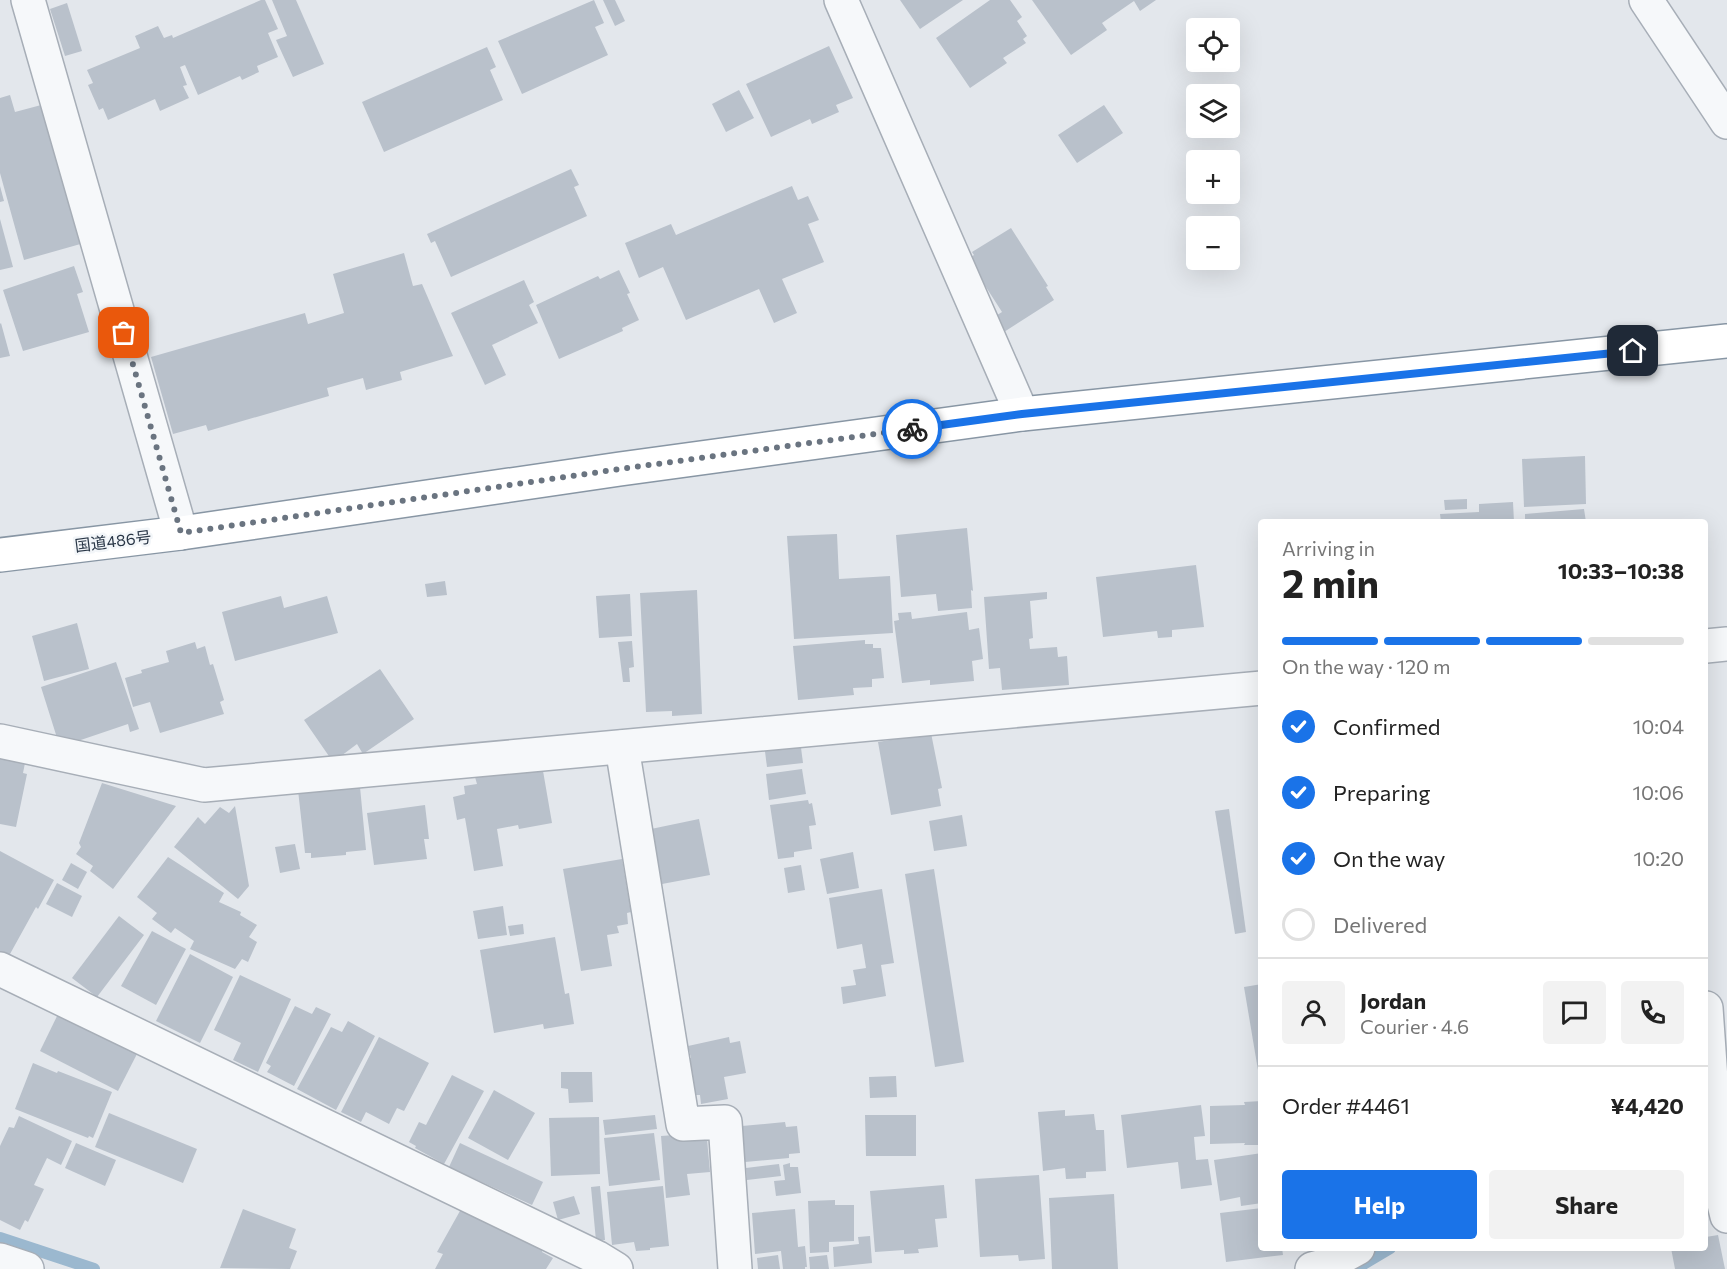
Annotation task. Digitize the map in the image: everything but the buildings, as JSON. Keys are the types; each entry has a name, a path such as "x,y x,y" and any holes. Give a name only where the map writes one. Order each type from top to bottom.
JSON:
{"highway":[{"name":"国道486号","path":"0,555 181,533 1022,414 1727,341"}],"street":[{"path":"28,0 181,533"},
{"path":"841,0 1022,414"},
{"path":"1646,0 1727,122"},
{"path":"1708,646 1727,644"},
{"path":"0,741 204,785 1258,688"},
{"path":"622,747 683,1124 724,1122 735,1269"},
{"path":"0,969 598,1258 616,1269"},
{"path":"1708,1015 1714,1037 1710,1076 1718,1179 1727,1216"},
{"path":"1312,1269 1327,1265 1353,1251"},
{"path":"0,1260 27,1269"}],"waterway":[{"path":"0,1238 94,1269"},
{"path":"1355,1269 1385,1251"}],"way so far":[{"path":"124,333 181,533 912,429"}],"route":[{"path":"912,429 1022,414 1633,351"}]}
